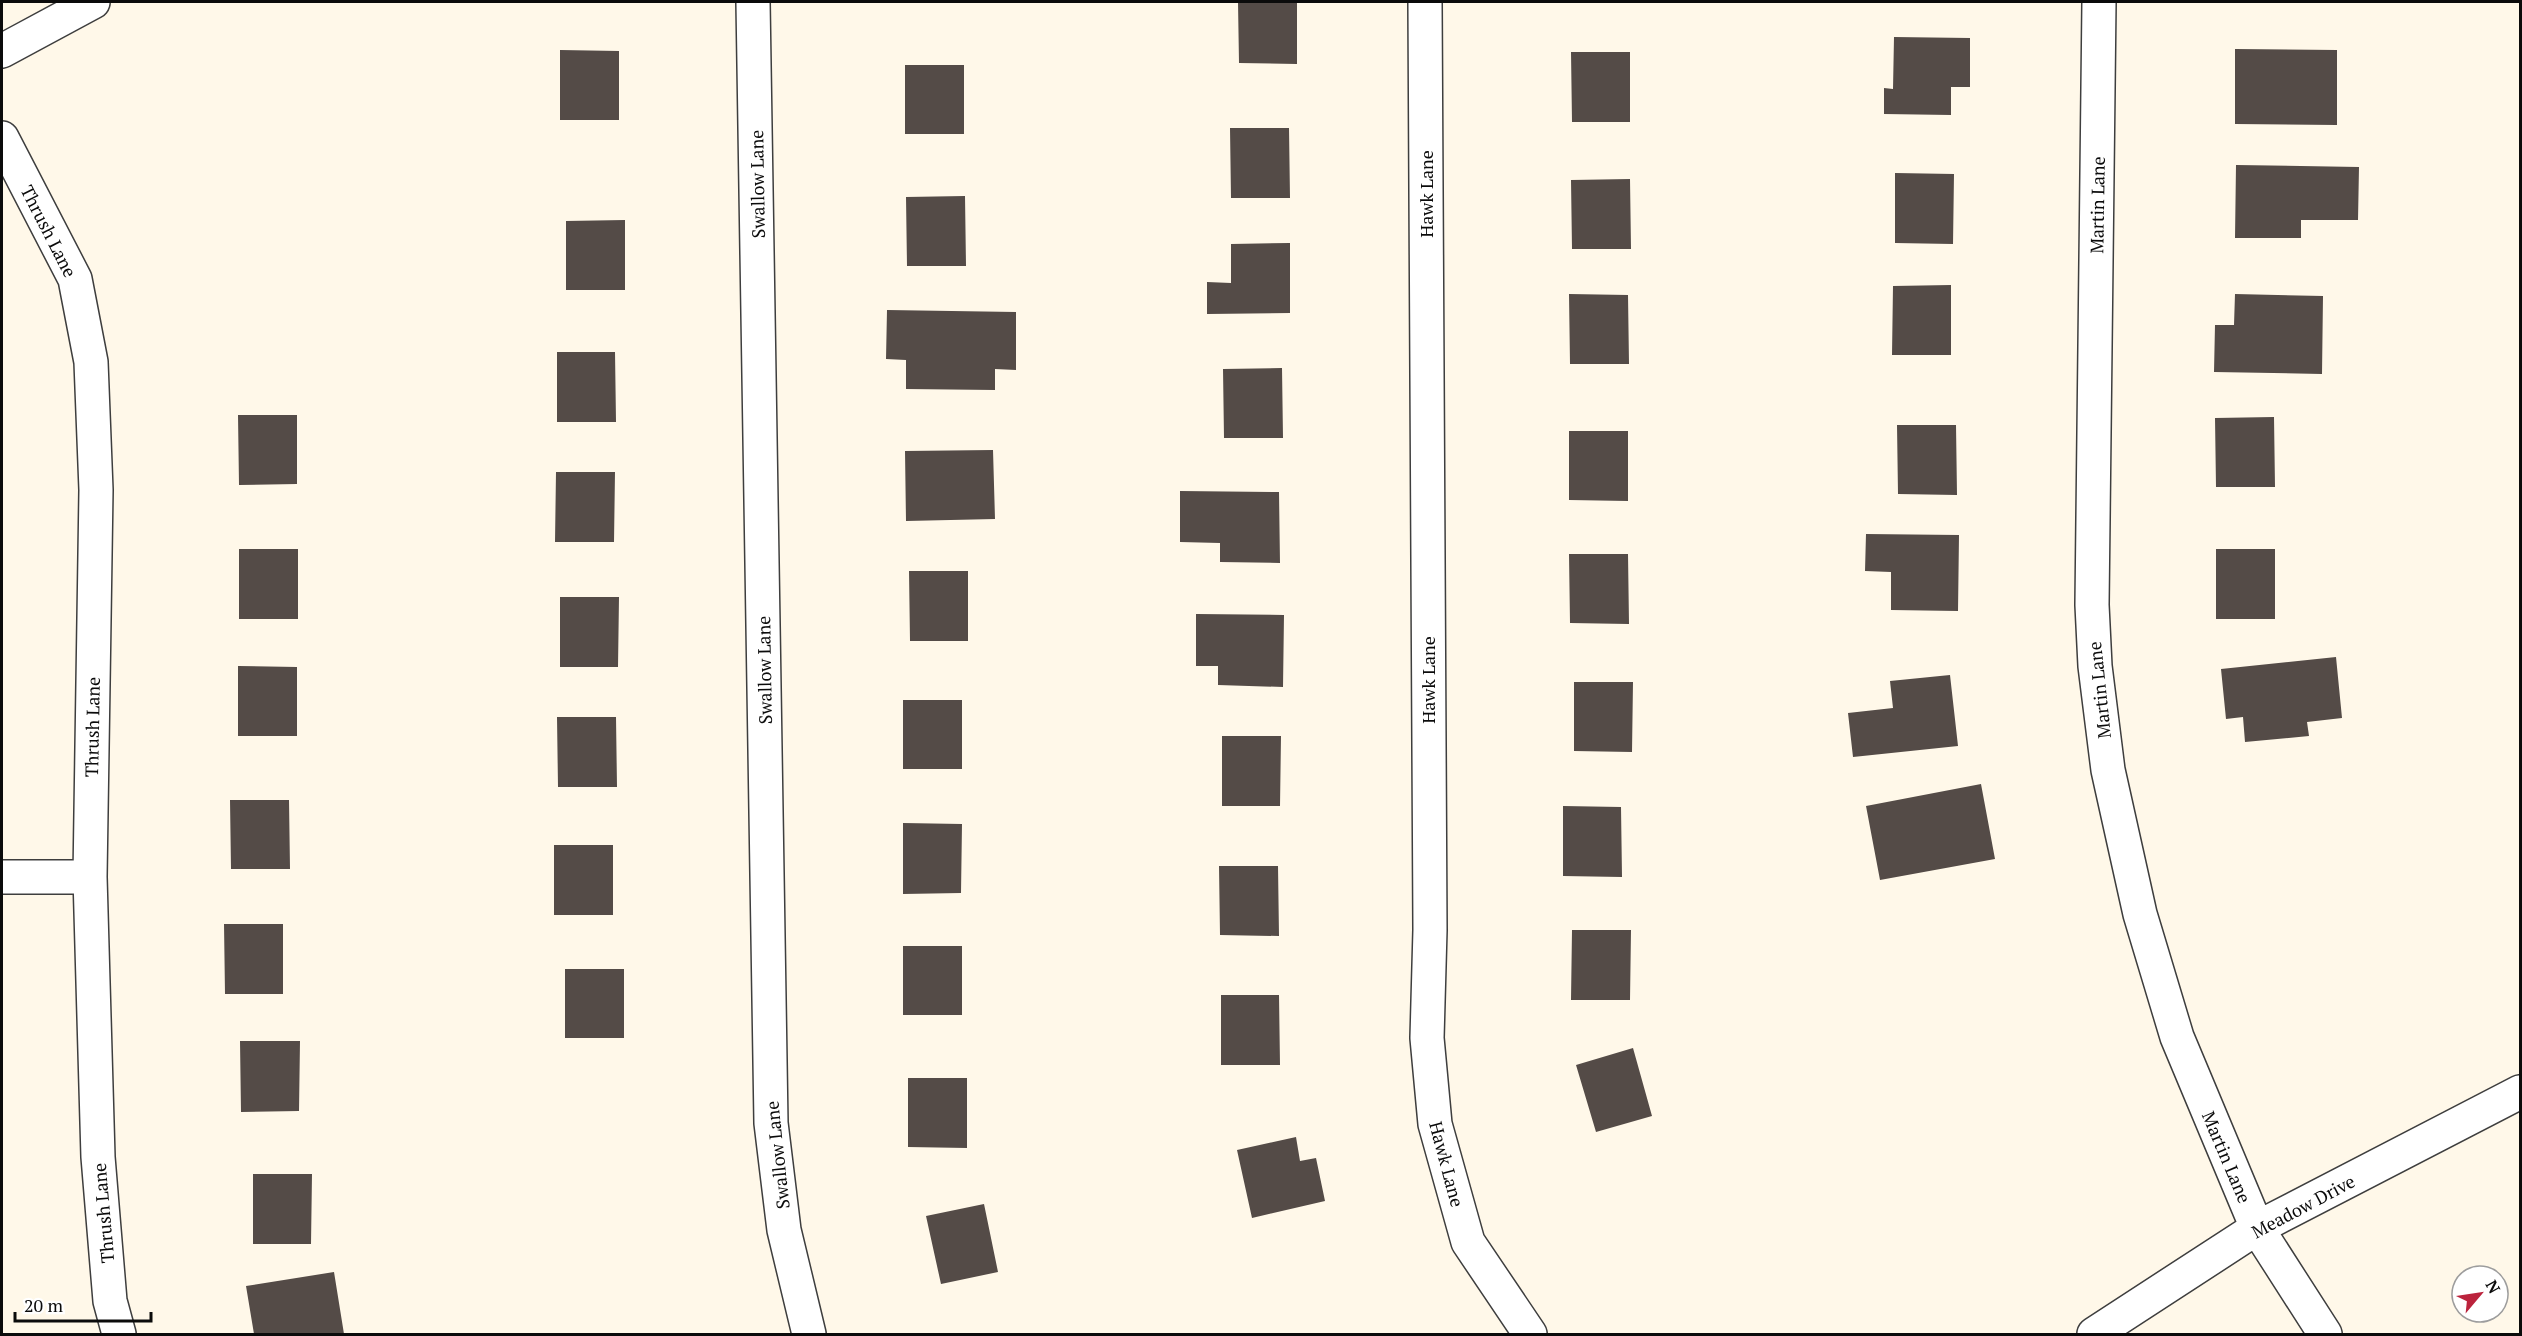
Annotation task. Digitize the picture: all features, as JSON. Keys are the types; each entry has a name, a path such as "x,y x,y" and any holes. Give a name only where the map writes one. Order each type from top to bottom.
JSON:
{"street":[{"path":"2,51 93,2"},
{"name":"Swallow Lane","path":"753,2 771,1123 784,1230 809,1335"},
{"name":"Hawk Lane","path":"1425,2 1430,930 1427,1038 1435,1124 1468,1242 1530,1335"},
{"name":"Martin Lane","path":"2099,2 2092,605 2095,666 2108,770 2140,914 2176,1037 2258,1228 2325,1335"},
{"name":"Thrush Lane","path":"2,138 75,279 91,362 96,490 90,877 98,1157 110,1301 119,1335"},
{"path":"2,878 90,877"},
{"name":"Meadow Drive","path":"2094,1335 2258,1228 2520,1092"}],"building":[{"path":"1238,2 1297,2 1297,64 1239,63"},
{"path":"1894,37 1970,38 1970,87 1951,87 1951,115 1884,114 1884,88 1893,89"},
{"path":"2235,49 2337,50 2337,125 2235,124"},
{"path":"560,50 619,51 619,120 560,120"},
{"path":"1571,52 1630,52 1630,122 1572,122"},
{"path":"905,65 964,65 964,134 905,134"},
{"path":"1230,128 1289,128 1290,198 1231,198"},
{"path":"2236,165 2359,167 2358,220 2301,220 2301,238 2235,238"},
{"path":"1895,173 1954,174 1953,244 1895,243"},
{"path":"1630,179 1631,249 1572,249 1571,180"},
{"path":"965,196 966,266 907,266 906,197"},
{"path":"625,220 625,290 566,290 566,221"},
{"path":"1290,243 1290,313 1207,314 1207,282 1231,283 1231,244"},
{"path":"1951,285 1951,355 1892,355 1893,286"},
{"path":"1569,294 1628,295 1629,364 1570,364"},
{"path":"2235,294 2323,296 2322,374 2214,372 2215,325 2234,325"},
{"path":"887,310 1016,312 1016,370 995,369 995,390 906,389 906,360 886,359"},
{"path":"557,352 615,352 616,422 557,422"},
{"path":"1282,368 1283,438 1224,438 1223,369"},
{"path":"238,415 297,415 297,484 239,485"},
{"path":"2274,417 2275,487 2216,487 2215,418"},
{"path":"1897,425 1956,425 1957,495 1898,494"},
{"path":"1569,431 1628,431 1628,501 1569,500"},
{"path":"993,450 995,519 906,521 905,451"},
{"path":"556,472 615,472 614,542 555,542"},
{"path":"1180,491 1279,492 1280,563 1220,562 1220,543 1180,542"},
{"path":"1866,534 1959,535 1958,611 1891,610 1891,572 1865,571"},
{"path":"239,549 298,549 298,619 239,619"},
{"path":"2216,549 2275,549 2275,619 2216,619"},
{"path":"1569,554 1628,554 1629,624 1570,623"},
{"path":"909,571 968,571 968,641 910,641"},
{"path":"560,597 619,597 618,667 560,667"},
{"path":"1196,614 1284,615 1283,687 1218,685 1218,666 1196,666"},
{"path":"2336,657 2342,718 2307,722 2309,736 2245,742 2243,717 2226,719 2221,669"},
{"path":"238,666 297,667 297,736 238,736"},
{"path":"1950,675 1958,746 1853,757 1848,713 1893,708 1890,681"},
{"path":"1574,682 1633,682 1632,752 1574,751"},
{"path":"903,700 962,700 962,769 903,769"},
{"path":"557,717 616,717 617,787 558,787"},
{"path":"1222,736 1281,736 1280,806 1222,806"},
{"path":"1981,784 1995,859 1880,880 1866,806"},
{"path":"230,800 289,800 290,869 231,869"},
{"path":"1563,806 1621,807 1622,877 1563,876"},
{"path":"903,823 962,824 961,893 903,894"},
{"path":"554,845 613,845 613,915 554,915"},
{"path":"1219,866 1278,866 1279,936 1220,935"},
{"path":"224,924 283,924 283,994 225,994"},
{"path":"1572,930 1631,930 1630,1000 1571,1000"},
{"path":"903,946 962,946 962,1015 903,1015"},
{"path":"565,969 624,969 624,1038 565,1038"},
{"path":"1221,995 1279,995 1280,1065 1221,1065"},
{"path":"240,1041 300,1041 299,1111 241,1112"},
{"path":"1633,1048 1652,1116 1596,1132 1576,1065"},
{"path":"908,1078 967,1078 967,1148 908,1147"},
{"path":"1296,1137 1300,1161 1316,1158 1325,1201 1252,1218 1237,1150"},
{"path":"253,1174 312,1174 311,1244 253,1244"},
{"path":"984,1204 998,1272 941,1284 926,1216"},
{"path":"334,1272 344,1334 254,1334 246,1286"}]}
